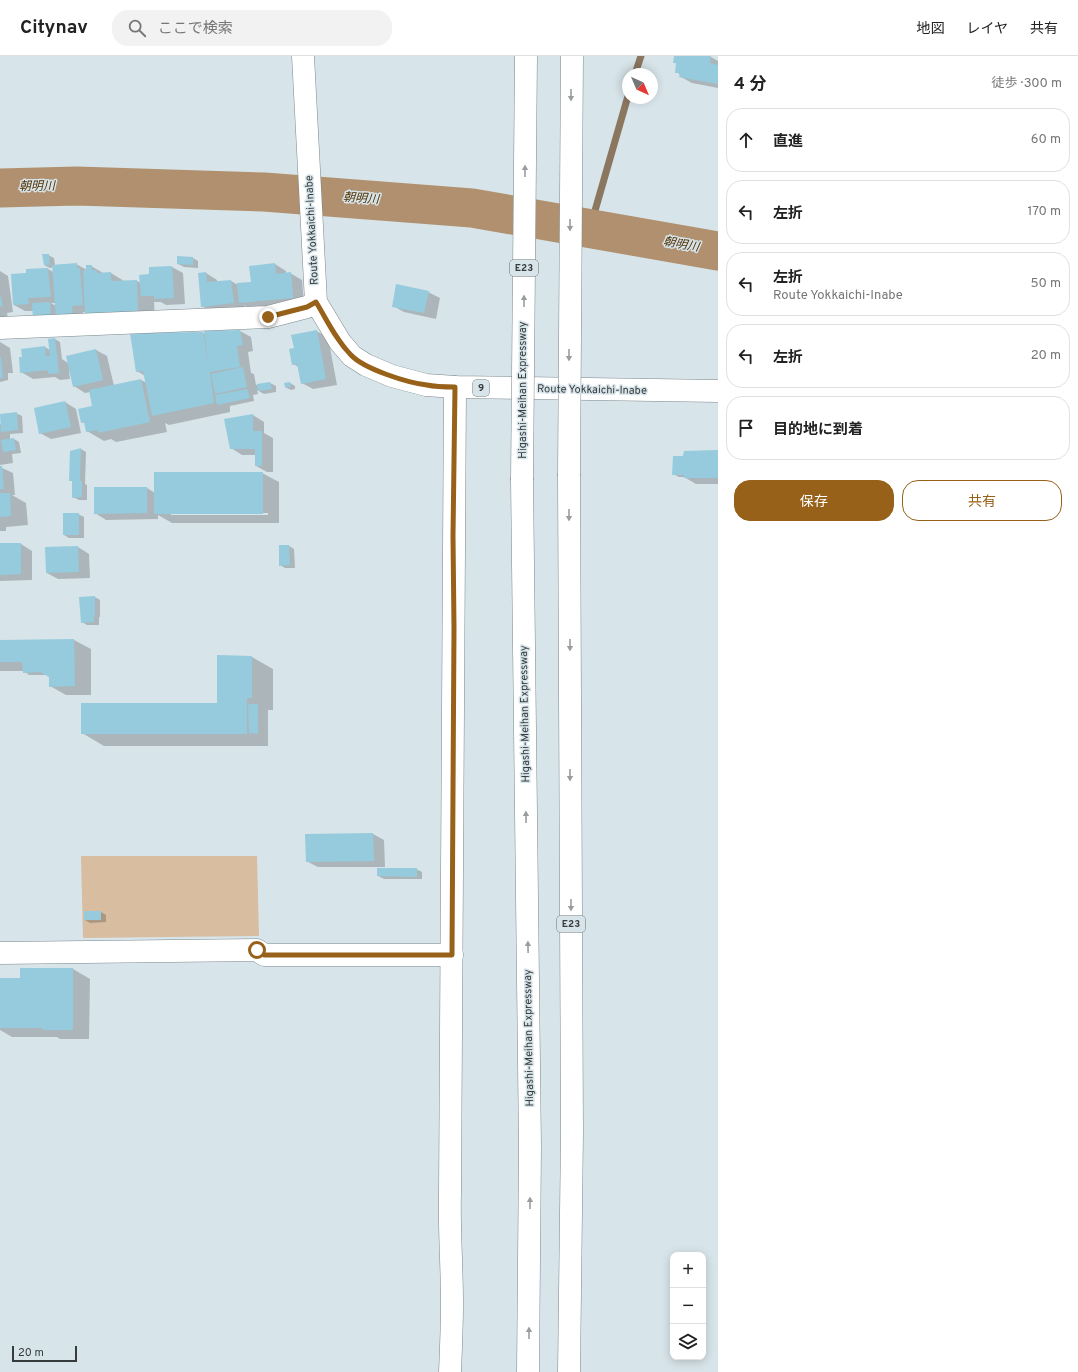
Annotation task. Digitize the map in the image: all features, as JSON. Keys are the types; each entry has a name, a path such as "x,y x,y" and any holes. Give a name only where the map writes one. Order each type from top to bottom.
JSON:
{"main road":[{"name":"Route Yokkaichi-Inabe","path":"303,56 316,302 340,342 352,356 366,365 392,376 426,385 455,387 718,391"},
{"name":"Higashi-Meihan Expressway","path":"526,56 522,480 530,1148 528,1372"},
{"name":"E23","path":"569,1372 572,1133 569,476 572,56"},
{"path":"0,328 268,317 307,307 316,302"},
{"path":"450,1372 452,1304 449,1198 452,1052 453,536 455,387"},
{"path":"0,953 257,950 264,955 452,955"}],"shaded area":[{"path":"81,856 257,856 259,936 83,938"}],"building":[{"path":"674,56 711,56 710,63 718,65 718,84 679,77 680,73 675,73 676,63 673,63"},
{"path":"42,254 49,254 50,265 44,265"},
{"path":"177,256 193,257 193,265 177,264"},
{"path":"77,263 77,268 80,268 83,305 72,306 73,316 56,318 52,265"},
{"path":"275,263 276,274 291,272 293,298 239,303 237,283 251,282 249,266"},
{"path":"86,265 92,265 92,270 97,270 97,273 111,272 111,281 137,280 138,313 85,317 83,270 86,270"},
{"path":"172,266 174,298 154,299 154,296 141,296 139,275 149,274 149,267"},
{"path":"48,268 51,297 28,298 29,304 13,305 11,274 26,273 26,269"},
{"path":"206,272 207,282 231,280 234,303 201,307 198,273"},
{"path":"396,284 429,291 424,313 392,307"},
{"path":"0,294 3,306 0,306"},
{"path":"50,302 51,318 33,319 32,303"},
{"path":"240,330 243,345 237,346 240,367 210,372 214,403 152,416 143,371 136,372 130,333 203,332 209,368 204,331"},
{"path":"317,330 326,379 301,384 297,364 292,365 289,349 294,348 291,335"},
{"path":"55,338 59,373 48,374 48,370 20,373 19,357 22,357 21,349 45,346 46,356 50,356 48,339"},
{"path":"96,349 103,380 73,387 66,356"},
{"path":"1,357 3,378 0,378"},
{"path":"243,367 247,387 215,394 211,374"},
{"path":"141,379 150,422 98,433 98,430 86,432 84,422 81,423 78,409 92,406 89,390"},
{"path":"270,382 272,389 258,391 257,384"},
{"path":"290,382 291,387 285,387 284,383"},
{"path":"247,389 250,398 217,405 215,395"},
{"path":"65,401 71,427 39,434 34,408"},
{"path":"17,412 18,430 1,432 0,414"},
{"path":"253,414 253,431 262,431 262,466 255,466 255,449 230,449 224,419"},
{"path":"14,438 16,450 3,452 1,440"},
{"path":"81,448 80,481 82,481 82,497 72,498 72,481 69,481 70,451"},
{"path":"718,450 718,478 684,478 684,475 672,475 673,456 683,456 684,451"},
{"path":"0,466 2,466 4,489 0,489"},
{"path":"154,472 263,472 263,514 154,514"},
{"path":"94,487 147,487 147,513 94,514"},
{"path":"0,493 10,493 11,516 0,517"},
{"path":"63,513 79,513 79,535 63,535"},
{"path":"0,543 21,543 21,574 0,575"},
{"path":"279,545 289,545 290,565 279,566"},
{"path":"78,546 79,572 46,573 45,547"},
{"path":"95,596 94,622 81,623 79,597"},
{"path":"74,639 75,686 49,687 49,677 40,672 23,673 22,662 0,662 0,640"},
{"path":"217,655 252,656 252,698 247,698 247,734 81,734 81,703 217,703"},
{"path":"248,704 258,704 258,734 249,733"},
{"path":"373,833 374,861 306,862 305,834"},
{"path":"377,868 417,868 417,877 377,876"},
{"path":"84,911 101,911 101,920 84,920"},
{"path":"20,968 73,968 73,1030 0,1028 0,978 20,978"}],"waterway":[{"path":"637,68 641,56"},
{"path":"590,228 626,104"},
{"name":"朝明川","path":"0,188 77,186 264,192 472,208 718,251"}],"route":[{"path":"257,950 264,955 452,955 452,705 454,628 453,536 455,387 426,385 392,376 366,365 352,356 340,342 316,302 307,307 268,317"}]}
